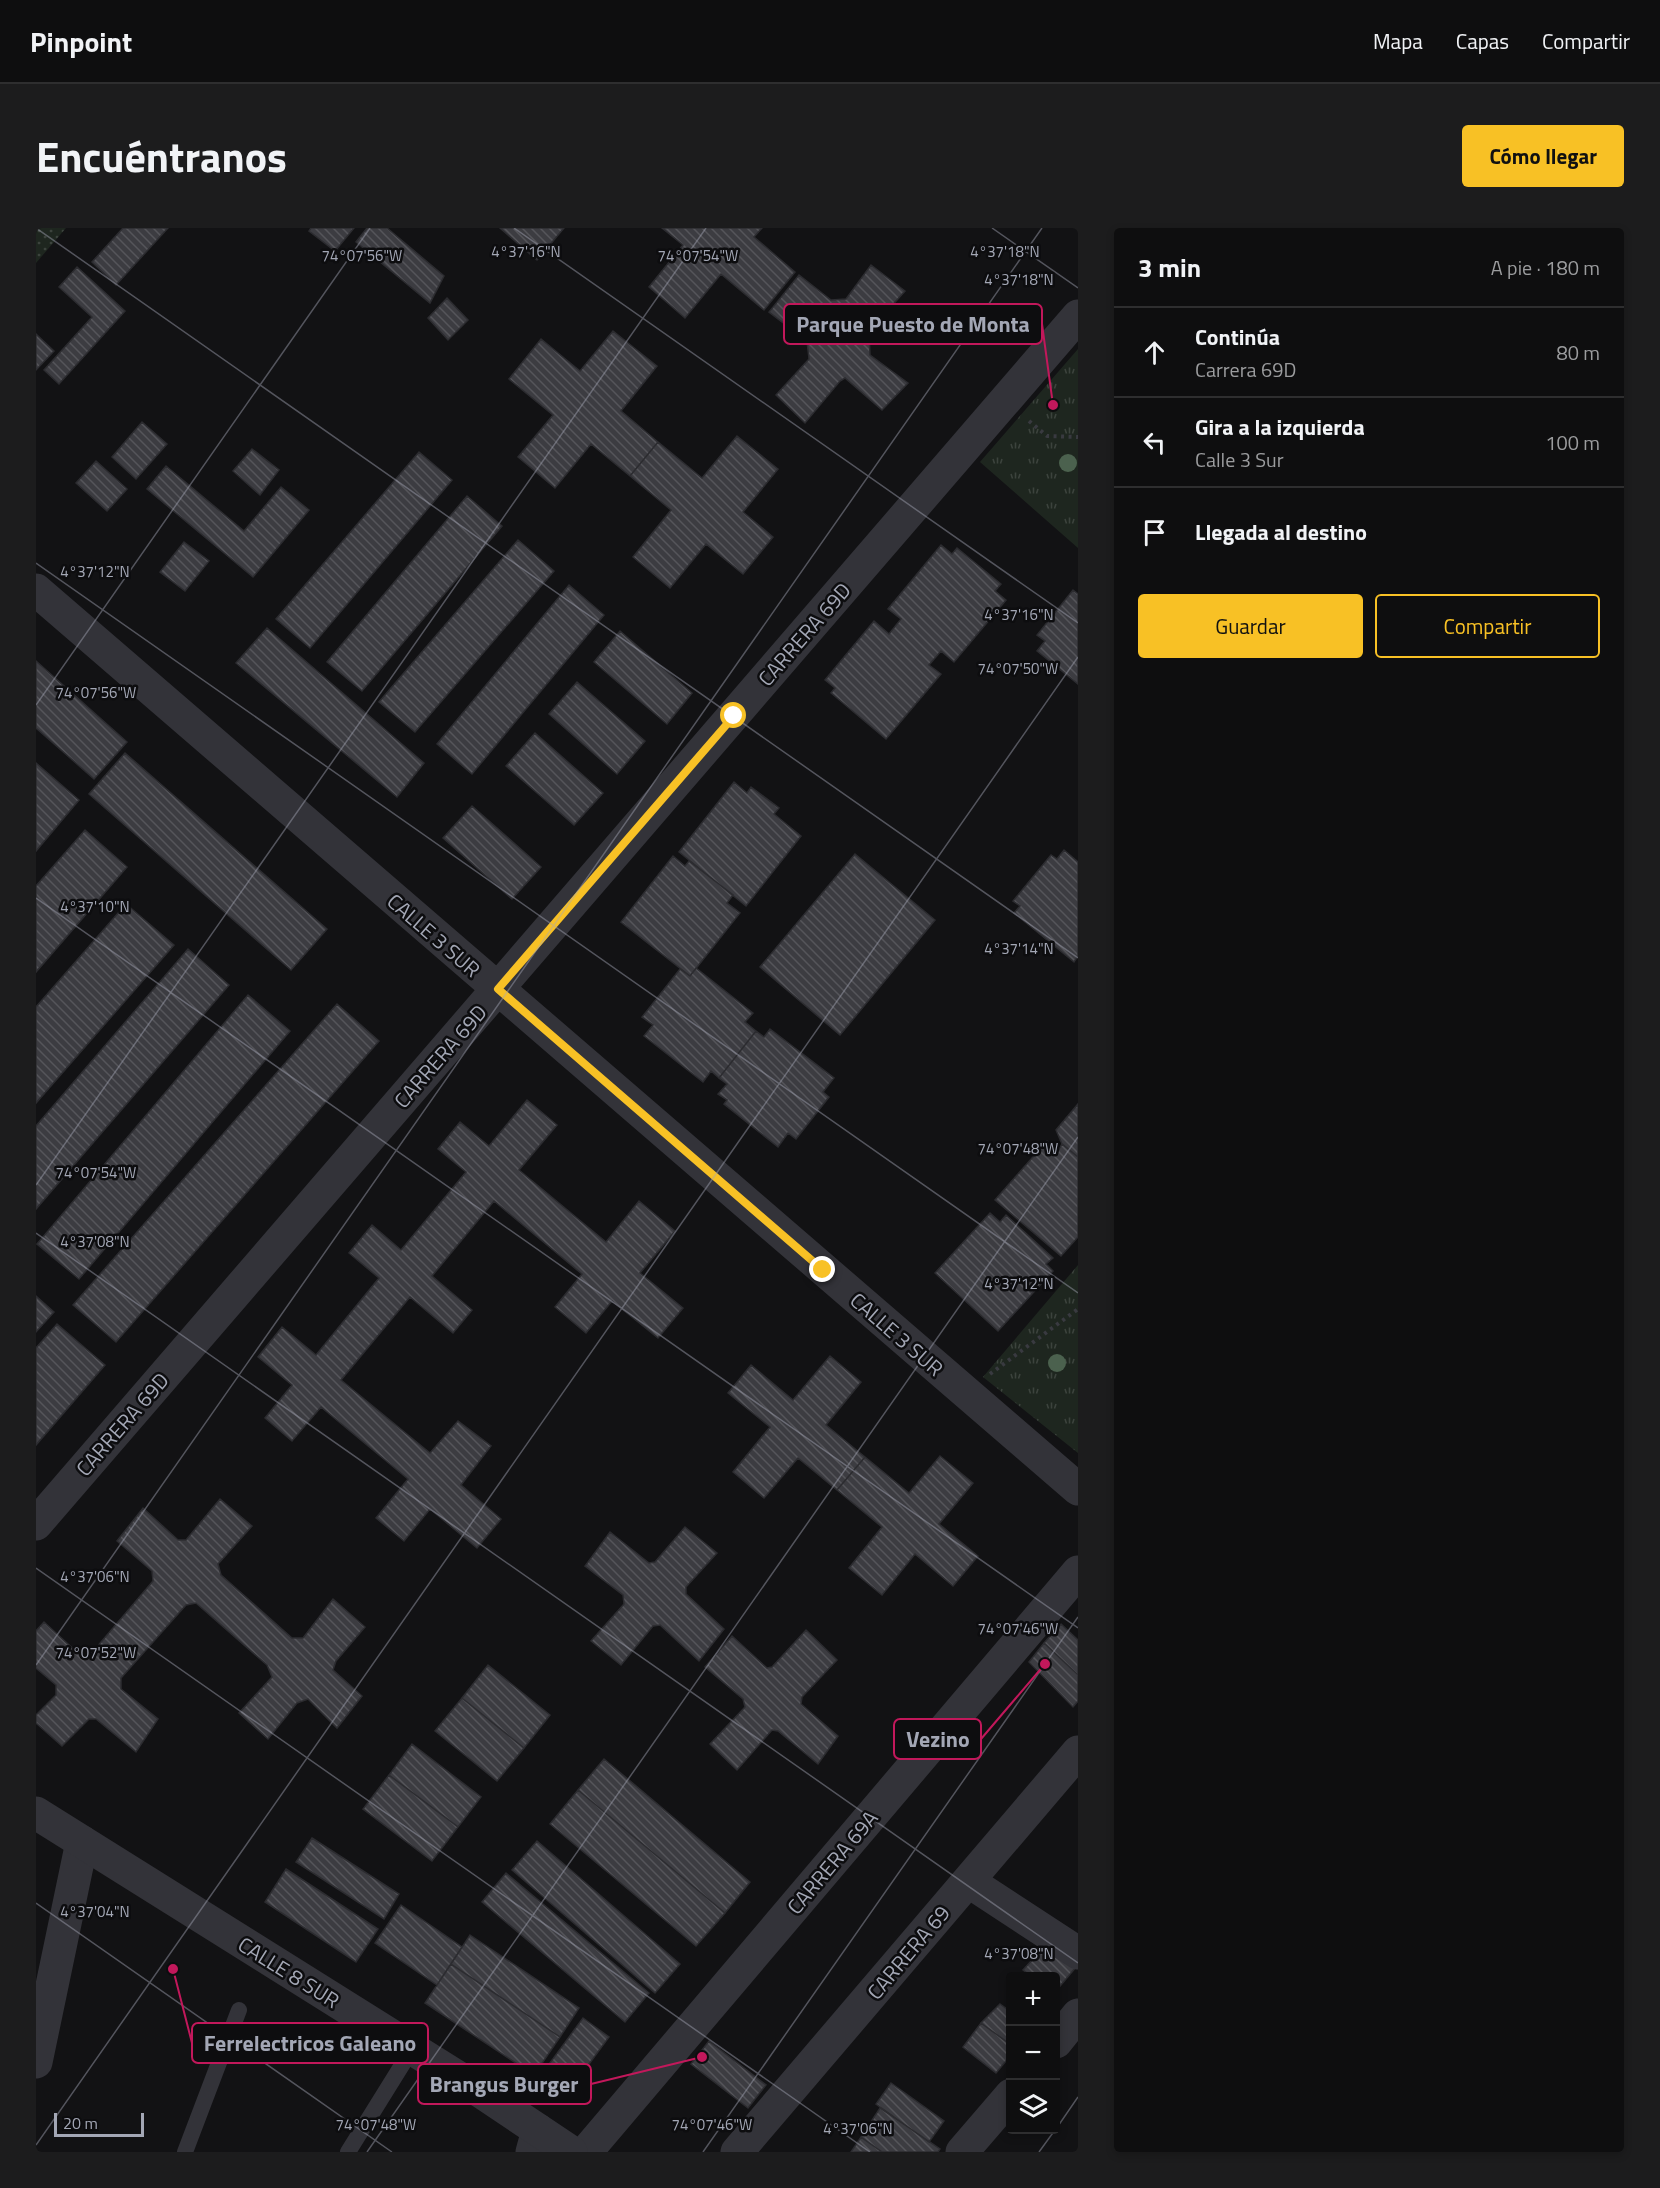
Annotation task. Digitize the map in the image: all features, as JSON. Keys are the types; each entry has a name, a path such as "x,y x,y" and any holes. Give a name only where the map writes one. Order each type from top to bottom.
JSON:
{"street":[{"name":"CARRERA 69D","path":"36,1524 1078,316"},
{"name":"CALLE 3 SUR","path":"36,590 1078,1489"},
{"name":"CARRERA 69A","path":"586,2152 1078,1572"},
{"name":"CARRERA 69","path":"737,2152 1078,1752"},
{"name":"CALLE 8 SUR","path":"36,1813 412,2049 535,2141 571,2152"},
{"path":"36,2062 82,1842"},
{"path":"968,1881 1078,1953"},
{"path":"1060,2037 1078,2015"},
{"path":"962,2152 1006,2101"}],"lane":[{"path":"185,2152 239,2010"},
{"path":"348,2152 412,2049"}],"path":[{"path":"1024,417 1047,436 1078,437"},
{"path":"989,1375 1078,1309"}],"green space":[{"path":"36,228 66,228 36,263"},
{"path":"1078,349 1078,548 980,462"},
{"path":"1078,1265 1078,1453 983,1377"}],"building":[{"path":"123,228 168,228 116,285 92,262"},
{"path":"311,228 354,228 335,251 309,231"},
{"path":"367,228 387,228 444,276 430,303 356,242"},
{"path":"500,228 564,228 537,260"},
{"path":"662,228 762,228 754,237 795,272 764,310 721,274 685,318 649,287 683,245"},
{"path":"871,265 905,291 869,331 870,355 908,383 882,410 845,378 805,423 776,395 809,359 807,341 769,312 799,275 831,300 846,299"},
{"path":"77,267 125,311 59,384 44,370 92,317 59,287"},
{"path":"447,298 468,320 448,340 428,318"},
{"path":"613,331 657,366 621,411 658,442 630,476 591,444 555,488 518,457 553,415 509,379 541,339 580,371"},
{"path":"36,334 54,351 36,370"},
{"path":"142,422 167,444 136,479 112,457"},
{"path":"737,436 778,469 743,512 773,537 743,574 706,544 670,588 633,557 671,510 630,476 658,442 702,478"},
{"path":"252,449 279,470 260,495 233,471"},
{"path":"419,452 452,480 310,648 276,619"},
{"path":"96,461 127,489 107,511 76,483"},
{"path":"166,466 244,531 281,487 309,510 253,577 147,489"},
{"path":"467,496 502,526 362,691 327,662"},
{"path":"518,540 554,571 415,732 379,702"},
{"path":"184,542 209,561 185,591 160,572"},
{"path":"941,545 952,554 957,548 1001,584 995,591 1006,600 954,662 941,651 929,665 941,674 886,739 831,693 835,688 825,680 874,621 889,634 901,619 888,609"},
{"path":"569,585 604,615 472,774 437,744"},
{"path":"1073,590 1078,594 1078,684 1037,651 1045,641 1037,635"},
{"path":"267,628 424,763 397,797 236,663"},
{"path":"620,631 692,693 667,724 594,662"},
{"path":"36,661 127,742 94,779 36,728"},
{"path":"577,682 645,741 617,774 549,714"},
{"path":"535,733 603,793 574,825 506,766"},
{"path":"125,753 327,929 291,970 89,794"},
{"path":"36,763 79,800 36,851"},
{"path":"734,782 747,793 751,787 779,808 774,814 801,836 746,906 679,852"},
{"path":"472,806 541,867 512,899 443,838"},
{"path":"85,830 127,867 36,972 36,886"},
{"path":"1064,850 1078,862 1078,956 1074,962 1014,913 1020,906 1013,901 1051,855 1057,859"},
{"path":"855,854 935,920 840,1035 760,967"},
{"path":"673,856 685,866 689,861 733,895 727,903 740,913 690,976 621,922"},
{"path":"126,904 174,945 36,1103 36,1007"},
{"path":"188,949 229,985 36,1209 36,1126"},
{"path":"696,968 753,1013 745,1022 756,1031 719,1078 711,1071 703,1082 644,1036 653,1025 642,1017 680,969 690,976"},
{"path":"248,995 290,1031 79,1279 37,1244"},
{"path":"337,1004 379,1041 116,1342 73,1305"},
{"path":"770,1029 834,1078 823,1092 829,1097 796,1139 788,1133 778,1147 724,1104 727,1100 718,1094 727,1084 719,1078 756,1031 764,1037"},
{"path":"527,1100 557,1125 519,1170 606,1242 639,1201 675,1231 640,1273 683,1308 658,1338 612,1301 586,1333 555,1307 582,1274 494,1201 432,1276 472,1310 453,1333 410,1297 341,1380 430,1453 458,1421 491,1446 461,1485 501,1519 477,1548 430,1509 404,1541 376,1518 408,1479 321,1407 292,1441 265,1418 292,1385 258,1357 282,1327 316,1355 379,1278 349,1253 372,1225 401,1250 466,1172 438,1149 460,1122 489,1146"},
{"path":"1078,1104 1078,1157 1062,1144 1056,1130"},
{"path":"1047,1141 1058,1151 1062,1144 1078,1157 1078,1237 1061,1256 995,1200"},
{"path":"990,1213 1000,1222 1006,1215 1053,1258 1046,1264 1053,1271 998,1331 935,1273"},
{"path":"36,1296 54,1312 36,1332"},
{"path":"57,1324 105,1365 36,1445 36,1348"},
{"path":"830,1356 861,1382 826,1425 865,1457 837,1490 798,1458 764,1498 733,1472 770,1427 728,1393 751,1365 793,1400"},
{"path":"940,1456 973,1483 939,1524 978,1556 953,1586 915,1554 882,1595 849,1568 882,1527 837,1490 865,1457 909,1493"},
{"path":"220,1499 252,1526 218,1564 221,1575 292,1638 303,1638 333,1599 365,1627 336,1661 333,1670 362,1696 337,1728 308,1699 297,1703 268,1739 239,1713 272,1677 267,1665 196,1603 186,1605 121,1678 121,1689 158,1719 136,1752 96,1719 89,1719 62,1746 36,1723 36,1715 56,1695 56,1685 36,1668 36,1631 44,1622 80,1655 90,1655 153,1581 152,1571 117,1541 143,1508 178,1540 186,1540"},
{"path":"685,1527 717,1553 686,1587 686,1594 724,1629 699,1661 660,1625 653,1626 621,1665 591,1641 624,1604 623,1595 585,1566 610,1532 649,1563 655,1562"},
{"path":"1061,1624 1078,1640 1078,1675 1044,1643"},
{"path":"806,1630 837,1660 802,1697 801,1704 838,1736 818,1764 778,1731 772,1730 737,1770 710,1744 745,1707 743,1699 705,1667 732,1636 767,1668 772,1667"},
{"path":"1044,1643 1078,1675 1078,1701 1073,1707 1029,1662"},
{"path":"488,1665 550,1715 524,1748 462,1698"},
{"path":"462,1698 524,1748 497,1781 435,1731"},
{"path":"412,1744 481,1797 458,1827 389,1775"},
{"path":"604,1759 750,1882 725,1913 578,1790"},
{"path":"389,1775 458,1827 432,1861 363,1809"},
{"path":"578,1790 725,1913 696,1946 550,1824"},
{"path":"312,1838 399,1894 384,1919 296,1862"},
{"path":"537,1841 680,1964 655,1993 512,1870"},
{"path":"286,1869 378,1929 356,1962 265,1902"},
{"path":"506,1873 649,1993 625,2022 482,1902"},
{"path":"401,1905 462,1947 437,1985 375,1943"},
{"path":"470,1935 579,2008 560,2037 451,1964"},
{"path":"1048,1943 1076,1967 1060,1986 1060,1972 1026,1972 1023,1970"},
{"path":"451,1964 560,2037 534,2075 425,2003"},
{"path":"1000,2004 1006,2008 1006,2041 981,2023"},
{"path":"583,2018 609,2037 570,2090 544,2071"},
{"path":"981,2023 1006,2041 1006,2061 996,2073 963,2047"},
{"path":"709,2041 766,2085 748,2108 691,2064"},
{"path":"891,2083 944,2121 929,2142 876,2104"},
{"path":"880,2108 940,2149 938,2152 882,2152 861,2137"},
{"path":"861,2137 882,2152 851,2152"}],"place":[{"name":"Parque Puesto de Monta","path":"1053,405"},
{"name":"Vezino","path":"1045,1664"},
{"name":"Ferrelectricos Galeano","path":"173,1969"},
{"name":"Brangus Burger","path":"702,2057"}],"route":[{"path":"734,716 498,989 823,1270"}]}
